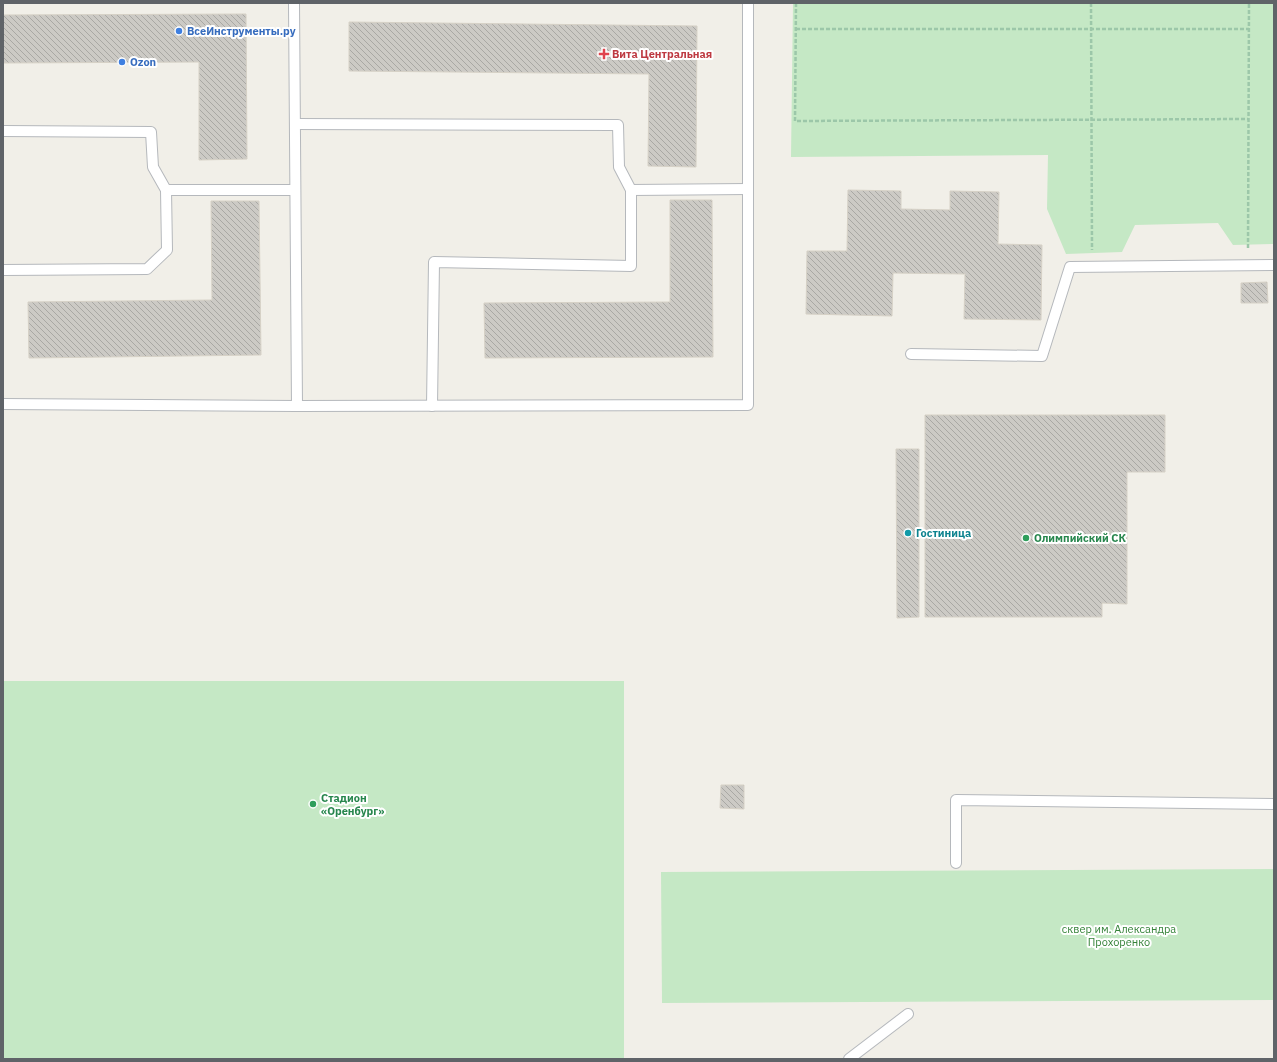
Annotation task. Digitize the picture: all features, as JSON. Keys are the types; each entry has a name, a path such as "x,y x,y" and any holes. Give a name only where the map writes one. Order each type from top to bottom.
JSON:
{"lane":[{"path":"294,3 298,406"},
{"path":"3,404 298,406 748,405 748,3"},
{"path":"295,124 618,125 619,167 631,190 631,266 434,262 432,406"},
{"path":"3,131 151,132 153,167 166,190 167,250 147,269 3,270"},
{"path":"631,190 748,189"},
{"path":"166,190 295,190"},
{"path":"911,354 1042,356 1070,267 1274,265"},
{"path":"956,863 956,800 1274,804"},
{"path":"849,1059 908,1014"}],"path":[{"path":"796,3 795,121 1092,121 1248,119"},
{"path":"1091,3 1092,267"},
{"path":"1248,265 1249,3"},
{"path":"796,29 1249,29"}],"green space":[{"path":"793,3 1274,3 1274,244 1233,245 1218,223 1135,225 1122,252 1066,254 1047,209 1048,155 791,157"},
{"name":"Стадион «Оренбург»","path":"3,681 624,681 624,1059 3,1059"},
{"name":"сквер им. Александра Прохоренко","path":"1274,869 1274,1000 662,1003 661,872"}],"building":[{"path":"246,14 247,159 199,160 199,62 3,63 3,15"},
{"path":"349,22 697,26 696,167 648,166 649,74 349,71"},
{"path":"848,190 901,191 901,209 950,210 950,191 999,192 998,244 1042,245 1041,320 964,319 965,274 893,273 892,316 806,314 807,251 847,251"},
{"path":"670,200 712,200 713,357 485,358 484,303 670,302"},
{"path":"211,201 259,201 261,355 29,358 28,302 212,300"},
{"path":"1267,282 1268,303 1241,303 1241,283"},
{"name":"Олимпийский СК","path":"925,415 1165,415 1165,472 1127,472 1127,604 1102,603 1102,617 925,617"},
{"name":"Гостиница","path":"896,449 919,449 919,617 897,618"},
{"path":"721,785 744,785 744,809 720,808"}],"place":[{"name":"ВсеИнструменты.ру","path":"179,31"},
{"name":"Вита Центральная","path":"604,54"},
{"name":"Ozon","path":"122,62"},
{"name":"Гостиница","path":"908,533"},
{"name":"Олимпийский СК","path":"1026,538"},
{"name":"Стадион «Оренбург»","path":"313,804"}]}
